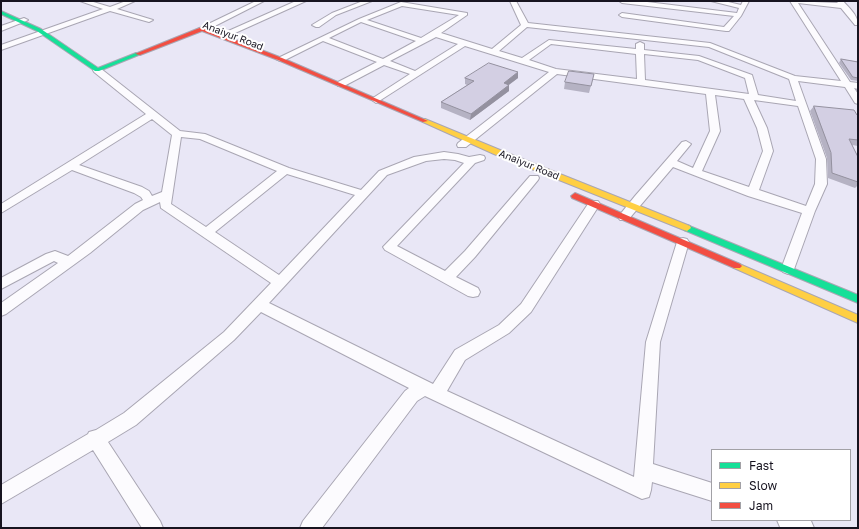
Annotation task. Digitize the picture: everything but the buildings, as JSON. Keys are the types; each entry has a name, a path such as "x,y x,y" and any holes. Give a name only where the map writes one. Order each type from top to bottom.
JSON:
{"main road":[{"path":"1,12 24,20 45,32 97,70 193,33"},
{"name":"Anaiyur Road","path":"193,33 202,29 341,84 465,142 479,160"},
{"name":"Anaiyur Road","path":"193,33 465,142 497,152 632,204 858,299"},
{"path":"568,193 858,319"}],"street":[{"path":"83,1 149,20"},
{"path":"1,48 132,1"},
{"path":"244,1 258,2"},
{"path":"221,36 303,1"},
{"path":"316,25 334,14 369,1"},
{"path":"513,1 525,25"},
{"path":"622,25 622,1 738,15"},
{"path":"493,52 525,25 622,25 726,30 738,15 744,4 714,1"},
{"path":"792,1 842,4 858,23"},
{"path":"792,1 858,101"},
{"path":"202,29 258,2"},
{"path":"280,59 361,20 401,4 465,14 435,34 341,84"},
{"path":"1,29 24,20"},
{"path":"361,20 422,41"},
{"path":"622,25 640,38 710,45 793,78 858,86"},
{"path":"435,34 555,71 805,105"},
{"path":"324,38 416,74"},
{"path":"640,38 641,82"},
{"path":"523,61 549,42 698,58 726,67 749,77 751,97 768,150 752,193"},
{"path":"376,100 464,43"},
{"path":"97,70 177,134 202,136 285,170 362,194"},
{"path":"465,142 555,71"},
{"path":"788,269 809,211 821,184 821,159 805,105 793,78"},
{"path":"696,173 715,131 710,91"},
{"path":"1,209 153,114"},
{"path":"177,134 165,205 280,282"},
{"path":"624,218 632,204 672,163 686,144"},
{"path":"1,495 130,418 229,336 383,173 399,165 416,160 454,156 479,160"},
{"path":"473,292 388,247 479,160"},
{"path":"672,163 752,193 809,211"},
{"path":"72,166 138,190 146,194 150,202"},
{"path":"206,233 285,170"},
{"path":"447,278 470,254 534,178"},
{"path":"1,310 68,262 139,207 167,194"},
{"path":"310,528 411,396 430,391 460,355 504,328 526,308 594,204"},
{"path":"259,304 430,391 642,490 653,342 683,242"},
{"path":"1,284 51,257 55,256 68,262"},
{"path":"95,438 153,528"},
{"path":"643,470 711,492"},
{"path":"789,521 804,528"}],"traffic: fast":[{"path":"1,12 39,30 97,70 138,54"},
{"path":"687,228 858,299"}],"traffic: slow":[{"path":"425,121 497,152 687,228"},
{"path":"737,266 858,319"}],"traffic: jam":[{"path":"138,54 202,29 280,59 425,121"},
{"path":"575,196 737,266"}]}
